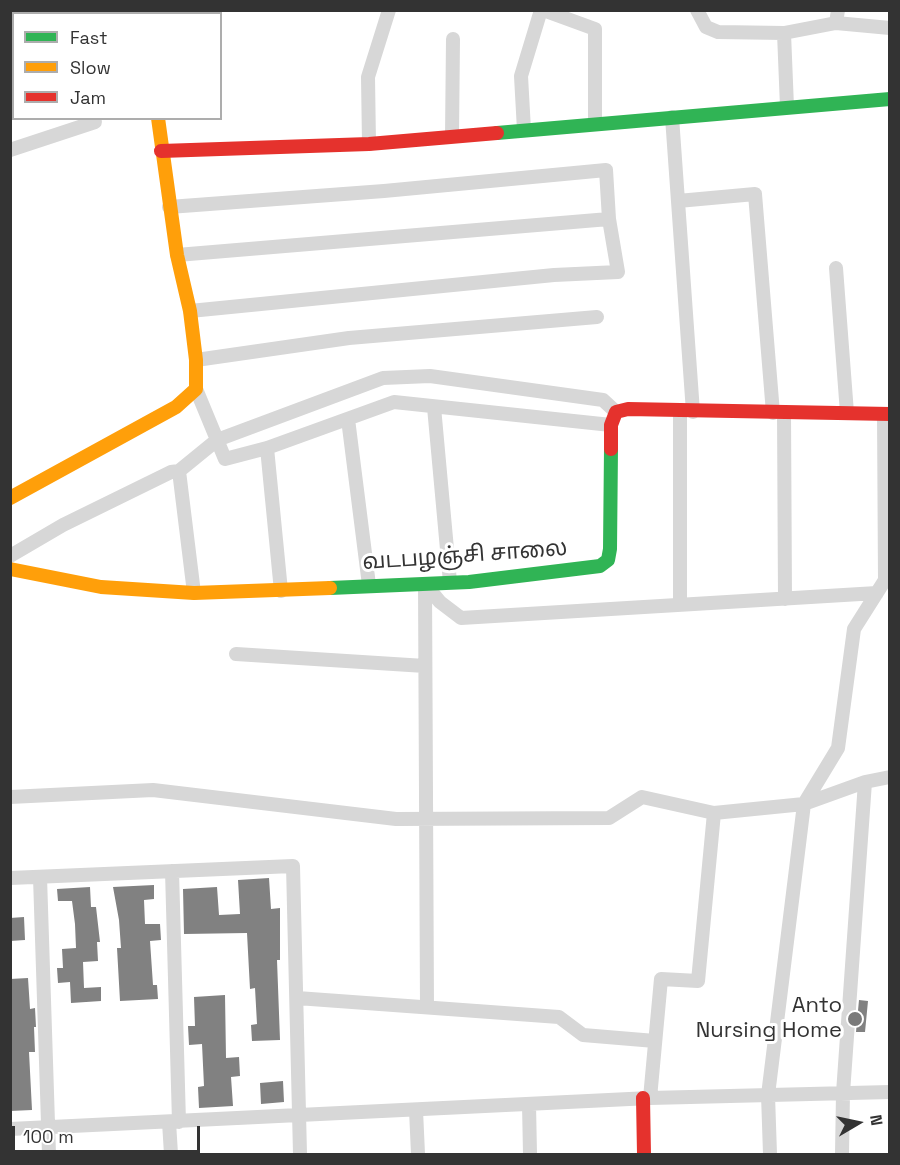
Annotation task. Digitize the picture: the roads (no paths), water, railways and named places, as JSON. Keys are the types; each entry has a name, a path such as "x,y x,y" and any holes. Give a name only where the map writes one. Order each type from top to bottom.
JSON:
{"street":[{"path":"369,144 368,77 389,10"},
{"path":"524,130 521,76 542,10 595,29 595,124"},
{"path":"697,10 706,27 718,32 784,33 837,17 890,28"},
{"path":"784,33 788,108"},
{"path":"452,136 453,39"},
{"path":"161,152 369,144 890,99"},
{"path":"672,117 678,201 686,412 680,605"},
{"path":"158,120 177,255 190,311 196,360 196,389 225,459 267,448 394,402 611,425"},
{"path":"10,150 96,122"},
{"path":"170,207 384,191 606,170 609,219 618,272 554,275 190,311"},
{"path":"678,201 755,194 779,412 785,598"},
{"path":"177,255 609,219"},
{"path":"836,268 847,413"},
{"path":"196,360 350,338 597,317"},
{"path":"10,556 63,525 171,472 179,471 217,440 383,378 430,376 603,400 616,412 628,409 686,412 887,414 884,588 854,629 838,748 804,804 768,1095 770,1155"},
{"path":"10,498 176,407 196,389"},
{"path":"434,407 450,582"},
{"name":"வடபழஞ்சி சாலை","path":"10,569 101,587 194,593 425,584 600,566 608,560 611,425 616,412"},
{"path":"348,419 369,585"},
{"path":"267,448 281,591"},
{"path":"179,471 194,593"},
{"path":"425,584 440,602 461,618 785,598 884,588"},
{"path":"425,584 427,1006"},
{"path":"236,654 425,666"},
{"path":"10,797 153,790 396,819 609,818 642,797 714,813 804,804 865,782 890,777"},
{"path":"842,1155 843,1093 865,782"},
{"path":"644,1155 646,1098 656,1041 661,979 698,981 714,813"},
{"path":"10,878 293,866 300,1155"},
{"path":"171,1155 174,1122 172,871"},
{"path":"40,877 49,1155"},
{"path":"297,999 427,1006 559,1017 583,1035 656,1041"},
{"path":"10,1129 300,1117 646,1098 890,1092"},
{"path":"529,1104 530,1155"},
{"path":"416,1110 418,1155"}],"place":[{"name":"Anto Nursing Home","path":"855,1019"}]}
